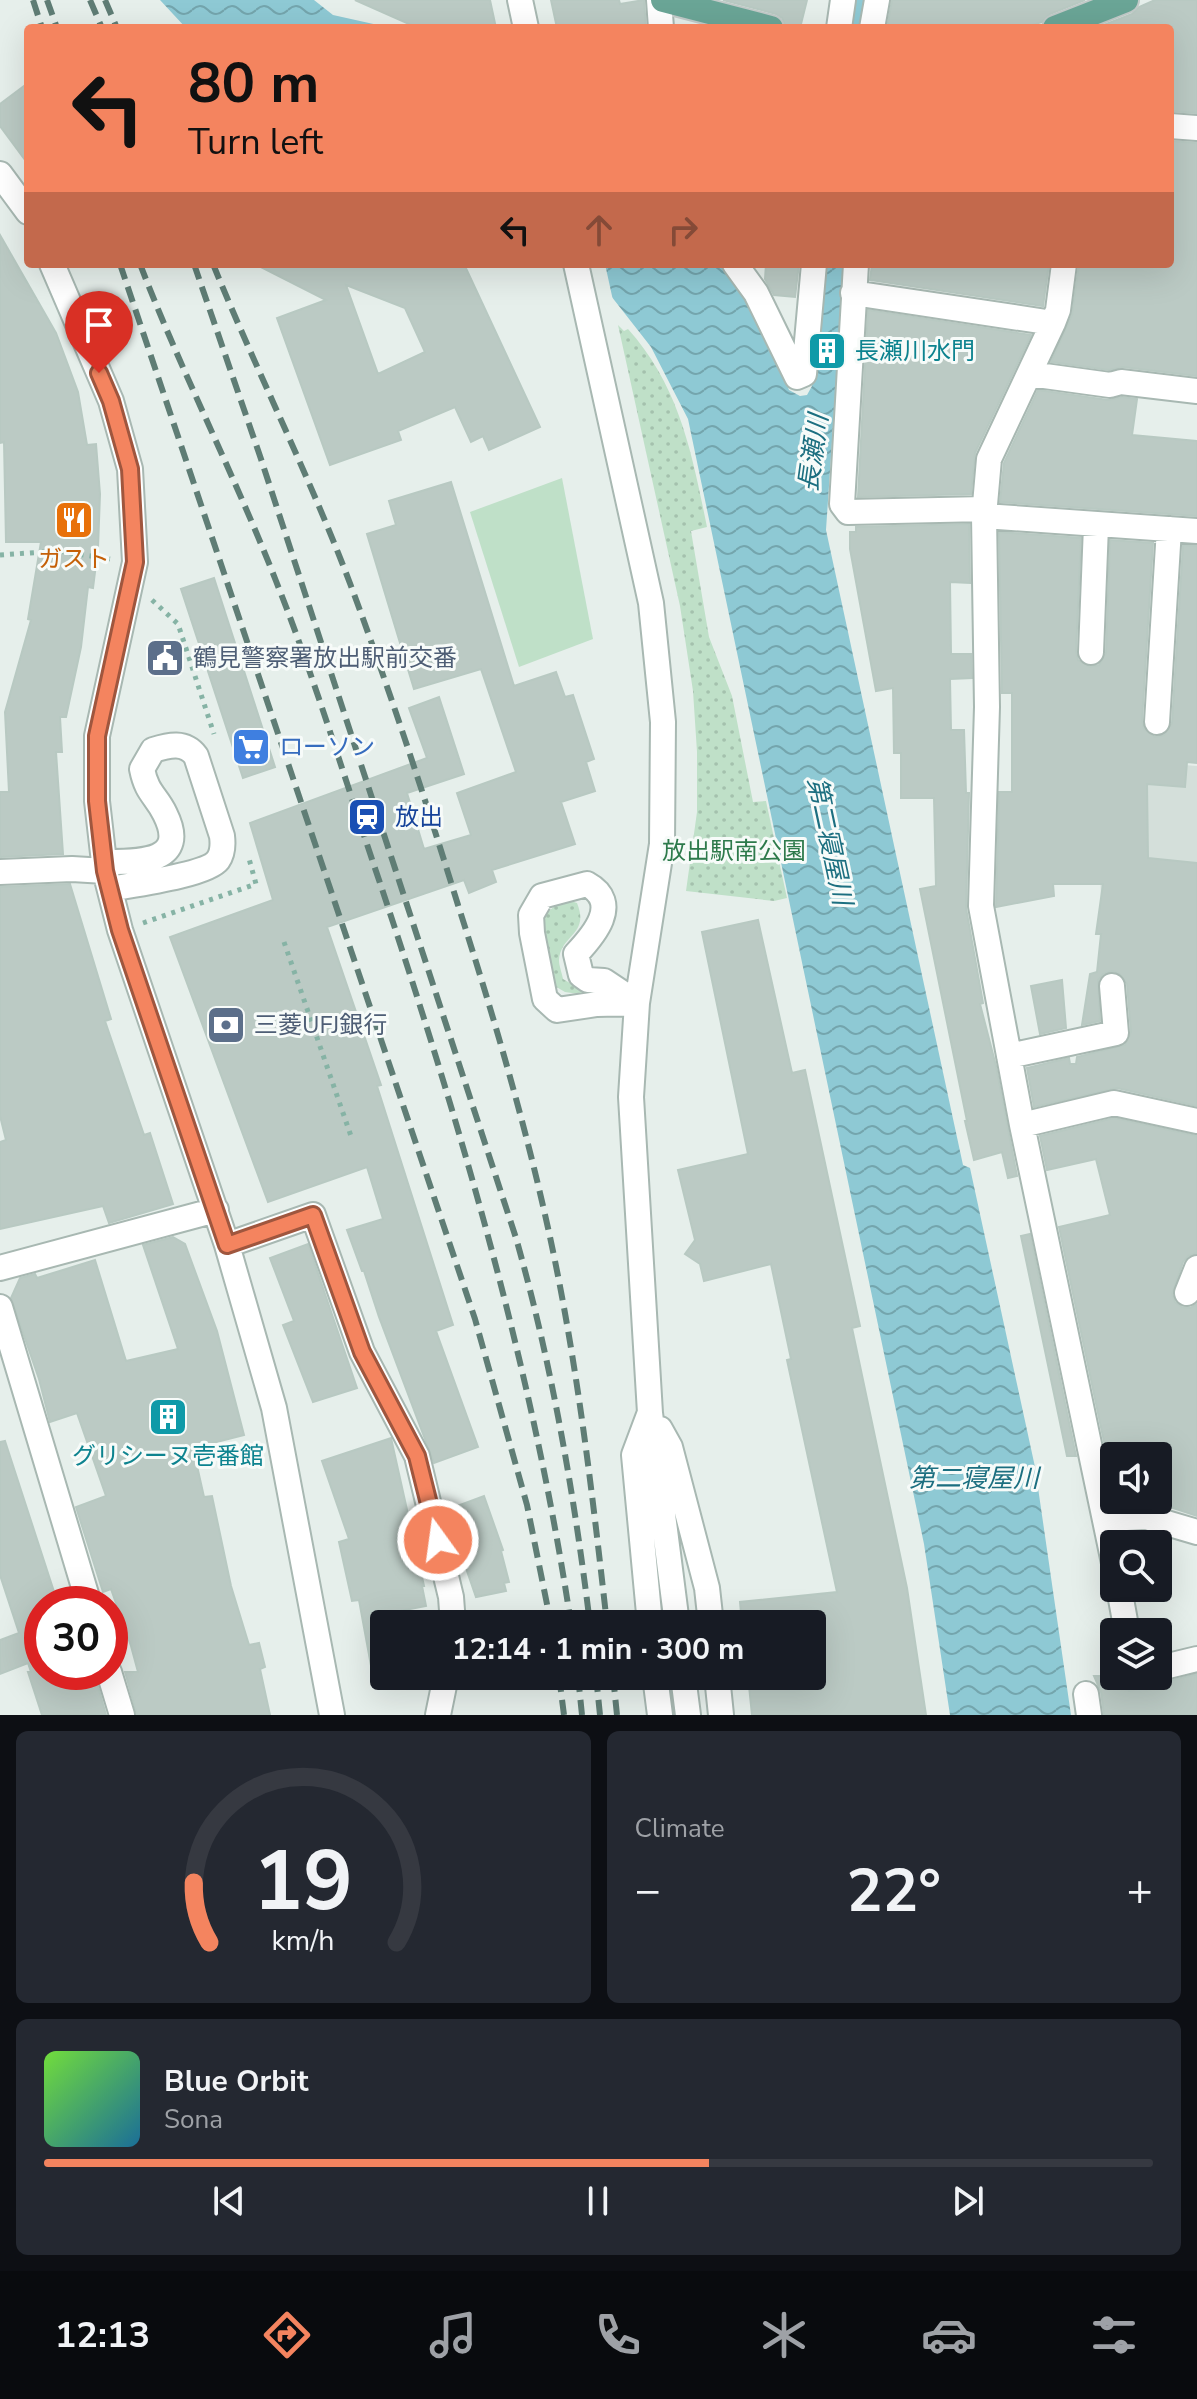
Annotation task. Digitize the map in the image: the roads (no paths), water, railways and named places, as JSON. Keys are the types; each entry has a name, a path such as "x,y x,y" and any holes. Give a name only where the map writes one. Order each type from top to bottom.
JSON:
{"main road":[{"path":"661,0 755,24"},
{"path":"1066,24 1126,0"}],"street":[{"path":"520,0 525,24"},
{"path":"661,0 661,24"},
{"path":"840,24 843,0"},
{"path":"873,24 877,0"},
{"path":"1174,126 1197,128"},
{"path":"0,174 24,207"},
{"path":"54,268 111,401 130,469 135,562 97,736 97,801 106,874 120,930 216,1210 274,1408 332,1715"},
{"path":"738,268 756,293 797,377 804,374 814,268"},
{"path":"856,268 842,504 848,512 984,513 1096,526 1197,531"},
{"path":"1063,268 1058,310 1053,323 989,459 984,513 987,707 981,906 1022,1125 1108,1530"},
{"path":"578,274 651,603 660,680 664,736 662,844 637,1003 631,1097 650,1413 676,1610"},
{"path":"853,293 1053,323"},
{"path":"1030,374 1110,385 1121,382 1197,391"},
{"path":"1091,652 1096,526"},
{"path":"1157,722 1169,529"},
{"path":"0,872 72,869 106,874 185,874 218,860 222,852 222,836 196,756 191,750 177,745 153,750 142,769 146,787 165,812 170,846 148,861 106,874"},
{"path":"587,884 594,888 600,899 603,919 592,939 576,954 581,975 588,980 604,981 637,1003 597,1004 557,1010 545,999 531,915 542,896 587,884"},
{"path":"1009,1056 1116,1033 1112,986"},
{"path":"1022,1125 1114,1103 1197,1121"},
{"path":"0,1268 216,1210"},
{"path":"227,1245 313,1215 362,1352 417,1456 452,1610"},
{"path":"1187,1293 1197,1268"},
{"path":"0,1307 84,1586"},
{"path":"649,1610 634,1455 650,1413"},
{"path":"650,1413 670,1447 707,1588 709,1610"},
{"path":"1106,1519 1146,1517 1197,1532"},
{"path":"1172,1665 1197,1659"},
{"path":"114,1690 122,1715"},
{"path":"438,1715 443,1690"},
{"path":"657,1690 660,1715"},
{"path":"685,1690 688,1715"},
{"path":"718,1690 721,1715"}],"water":[{"path":"160,0 314,0 333,15 374,24 182,24"},
{"name":"第二寝屋川","path":"589,268 725,268 760,325 789,390 800,396 807,395 812,386 823,268 844,268 826,530 963,1165 970,1168 1035,1467 1071,1715 950,1715 924,1544 688,419 651,347"}],"waterway":[{"name":"長瀬川","path":"857,24 860,0"}],"railway":[{"path":"33,0 41,24"},
{"path":"47,0 56,24"},
{"path":"90,0 100,24"},
{"path":"105,0 115,24"},
{"path":"121,268 475,1319 527,1505 548,1610"},
{"path":"142,268 260,541 290,618 409,971 465,1155 515,1341 555,1529 569,1610"},
{"path":"195,268 516,1238 560,1430 588,1610"},
{"path":"215,268 351,586 420,785 495,1025 529,1146 558,1277 583,1425 605,1610"},
{"path":"561,1690 564,1715"},
{"path":"579,1690 582,1715"},
{"path":"597,1690 600,1715"},
{"path":"614,1690 617,1715"}],"place":[{"name":"長瀬川水門","path":"827,351"},
{"name":"ガスト","path":"74,520"},
{"name":"鶴見警察署放出駅前交番","path":"165,658"},
{"name":"ローソン","path":"251,747"},
{"name":"放出","path":"367,817"},
{"name":"三菱UFJ銀行","path":"226,1025"},
{"name":"グリシーヌ壱番館","path":"168,1417"}],"park label":[{"name":"放出駅南公園","path":"734,851"}]}
